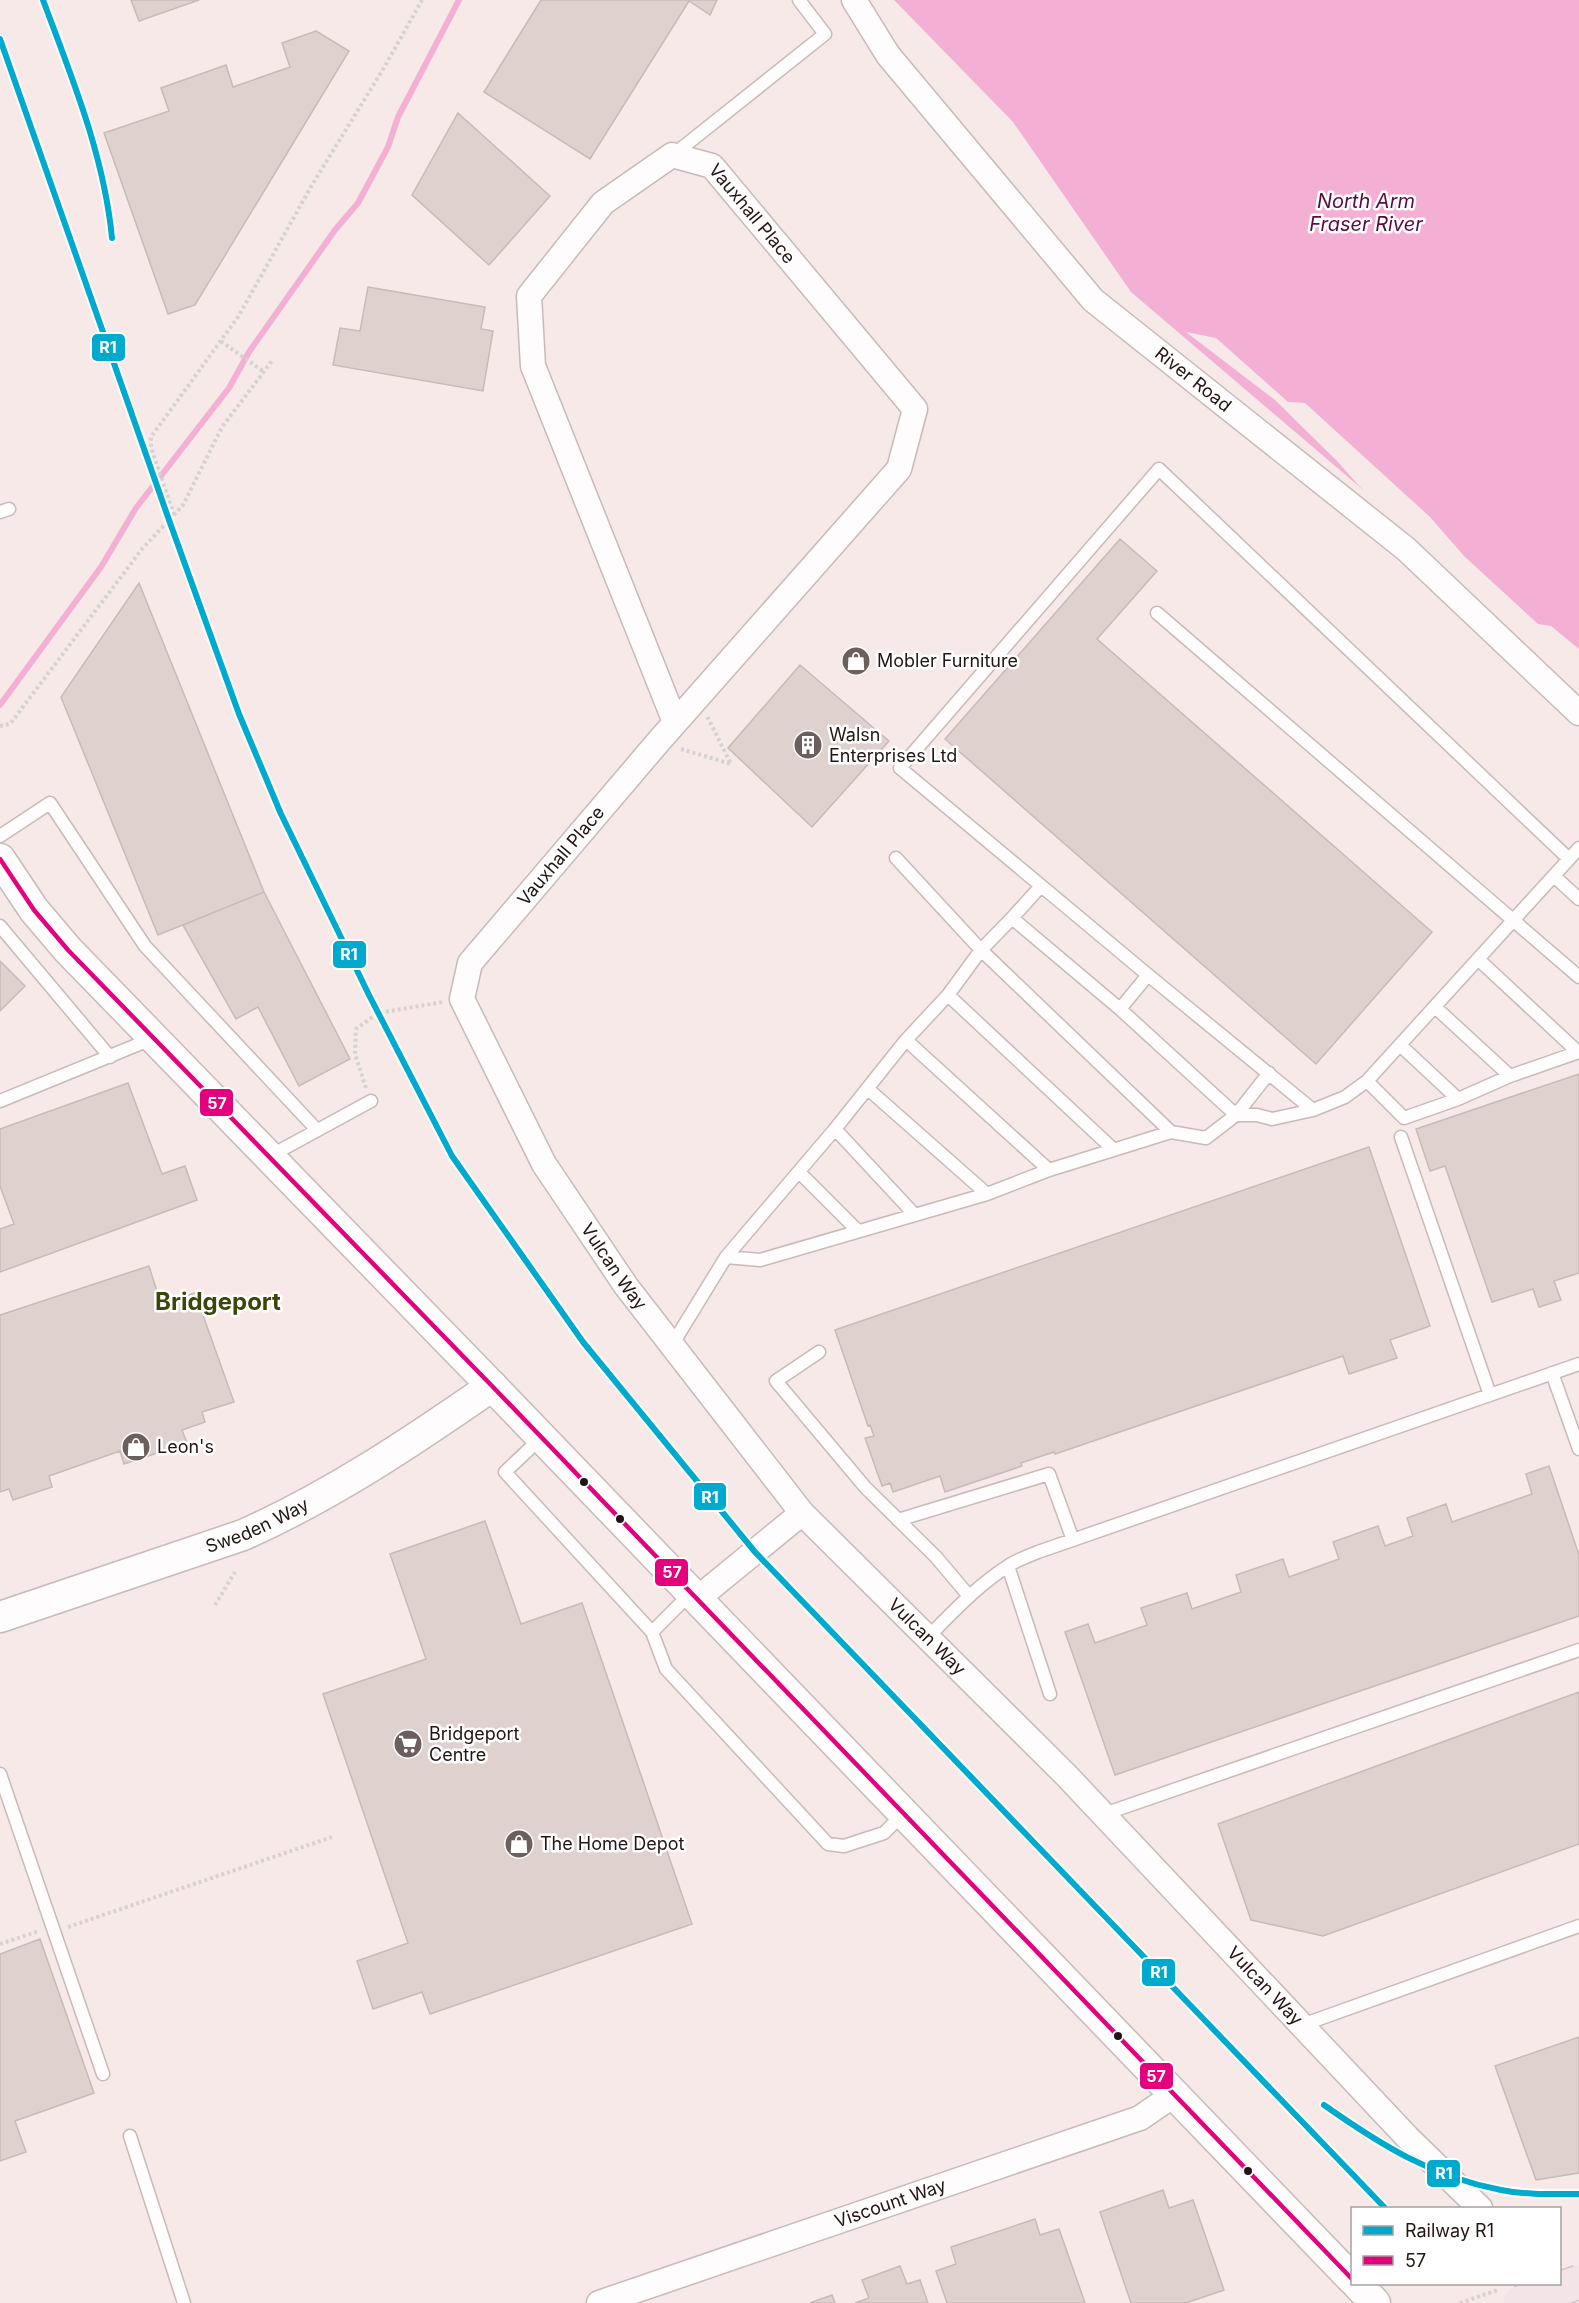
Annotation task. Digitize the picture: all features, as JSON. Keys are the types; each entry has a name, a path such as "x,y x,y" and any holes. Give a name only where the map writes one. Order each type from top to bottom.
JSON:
{"highway":[{"path":"1512,2295 1579,2282"}],"street":[{"name":"River Road","path":"854,0 888,55 1094,300 1406,549 1579,713"},
{"name":"Vauxhall Place","path":"462,999 470,963 658,741 899,469 915,409 712,166 672,155"},
{"path":"672,155 603,203 529,296 533,366 675,722"},
{"path":"0,859 34,910 61,942 1351,2277"},
{"name":"Vulcan Way","path":"462,999 544,1164 626,1286 802,1513 1104,1815 1408,2138 1479,2207"},
{"name":"Sweden Way","path":"0,1617 243,1535 281,1518 343,1483 492,1386"},
{"path":"694,1596 802,1513"},
{"name":"Viscount Way","path":"599,2303 1140,2118 1175,2094"},
{"path":"1359,2285 1375,2303"},
{"path":"1558,2285 1575,2303"}],"lane":[{"path":"672,155 825,34 799,0"},
{"path":"1313,1110 900,768 1159,469 1569,859"},
{"path":"1157,613 1579,977"},
{"path":"0,836 50,803 145,946 317,1130"},
{"path":"1012,918 1120,1009 1236,1115 1257,1115 1272,1119 1313,1110 1345,1097 1367,1081 1579,848"},
{"path":"896,858 981,950 1171,1132"},
{"path":"1554,876 1579,899"},
{"path":"672,1345 726,1257 835,1129 906,1040 948,995 981,950 1041,886"},
{"path":"0,926 110,1057"},
{"path":"1367,1081 1404,1118 1578,1052 1479,960"},
{"path":"1120,1009 1148,975"},
{"path":"948,995 1114,1150"},
{"path":"1435,1007 1510,1076"},
{"path":"0,1101 153,1038"},
{"path":"906,1040 1049,1170"},
{"path":"1400,1045 1458,1099"},
{"path":"726,1257 760,1260 987,1194 1049,1170 1171,1132 1206,1138 1236,1115 1269,1073"},
{"path":"868,1089 987,1194"},
{"path":"269,1157 371,1101"},
{"path":"835,1129 915,1215"},
{"path":"1401,1137 1490,1395"},
{"path":"799,1172 858,1231"},
{"path":"819,1352 776,1381 865,1487 936,1557 969,1596"},
{"path":"928,1637 969,1596 1008,1566 1038,1552 1579,1364"},
{"path":"1552,1373 1579,1449"},
{"path":"541,1437 505,1472 652,1632 666,1669 828,1844 844,1846 884,1833 904,1813"},
{"path":"898,1520 1049,1474 1073,1540"},
{"path":"1008,1566 1050,1694"},
{"path":"652,1632 694,1596"},
{"path":"1104,1815 1579,1650"},
{"path":"0,1773 103,2074"},
{"path":"1302,2025 1579,1926"},
{"path":"130,2136 184,2303"}],"path":[{"path":"173,512 151,448 151,437 238,317 312,185 385,66 422,0"},
{"path":"220,341 264,372"},
{"path":"0,726 10,724 142,549 173,512 183,505 222,427 272,362"},
{"path":"658,741 731,765 697,697"},
{"path":"371,1101 355,1054 356,1029 378,1012 462,999"},
{"path":"214,1605 235,1572"},
{"path":"68,1927 332,1838"},
{"path":"0,1944 45,1929"},
{"path":"1460,2303 1512,2295"}],"water":[{"name":"North Arm Fraser River","path":"894,0 1579,0 1579,674 1131,292 1013,122"}],"pier":[{"path":"1186,332 1216,338 1288,402 1305,403 1430,517 1464,556 1538,624 1551,626 1579,649 1579,677 1378,507 1337,461 1275,400"}],"building":[{"path":"131,0 199,0 139,21"},
{"path":"541,0 717,0 710,15 689,1 590,159 484,92"},
{"path":"316,31 349,51 195,305 168,314 104,133 169,111 161,88 226,65 233,87 290,67 282,43"},
{"path":"458,113 550,196 489,265 412,195"},
{"path":"368,287 485,307 481,329 493,331 483,391 333,365 340,328 360,331"},
{"path":"1120,539 1157,571 1097,639 1432,932 1316,1064 945,739"},
{"path":"139,583 264,892 158,935 61,697"},
{"name":"Walsn Enterprises Ltd","path":"800,665 889,741 812,827 728,748"},
{"path":"264,892 350,1059 299,1086 258,1007 236,1019 183,925"},
{"path":"0,961 25,986 0,1011"},
{"path":"1579,1074 1579,1273 1554,1281 1561,1300 1539,1307 1533,1289 1492,1302 1445,1166 1430,1171 1416,1129"},
{"path":"128,1083 162,1174 185,1166 197,1200 0,1272 0,1229 14,1224 0,1186 0,1129"},
{"path":"1369,1147 1430,1326 1390,1340 1397,1358 1349,1374 1343,1356 1055,1454 1054,1452 1021,1463 1022,1466 945,1492 940,1476 893,1492 890,1483 882,1486 865,1438 874,1436 870,1425 868,1426 835,1330"},
{"path":"149,1266 161,1304 195,1293 234,1402 202,1412 205,1422 182,1430 187,1443 124,1464 120,1451 49,1476 52,1487 13,1500 9,1489 0,1492 0,1315"},
{"path":"1549,1466 1579,1555 1579,1616 1115,1775 1065,1632 1088,1624 1095,1643 1147,1625 1141,1608 1187,1593 1192,1609 1241,1592 1236,1575 1283,1559 1289,1577 1339,1559 1333,1542 1378,1526 1385,1546 1413,1536 1407,1518 1446,1504 1452,1522 1532,1494 1526,1474"},
{"name":"The Home Depot","path":"485,1521 521,1624 582,1603 692,1924 430,2014 422,1992 373,2009 357,1961 408,1943 323,1694 426,1659 390,1554"},
{"path":"1579,1692 1579,1844 1323,1936 1251,1920 1218,1824"},
{"path":"40,1939 94,2093 15,2121 26,2152 0,2161 0,1954"},
{"path":"1579,2037 1579,2173 1536,2180 1495,2066"},
{"path":"1163,2190 1169,2208 1193,2200 1224,2290 1186,2303 1131,2303 1100,2212"},
{"path":"1035,2219 1040,2235 1059,2229 1085,2303 947,2303 936,2271 956,2264 951,2247"},
{"path":"900,2266 907,2284 920,2280 928,2303 855,2303 869,2298 862,2280"},
{"path":"832,2295 835,2303 810,2303"}],"waterway":[{"path":"0,705 101,567 136,508 229,388 249,352 335,230 358,203 388,147 398,117 459,0"}],"rail line":[{"name":"R1","path":"43,0 94,147 108,207 112,238"},
{"name":"R1","path":"0,39 239,714 281,814 369,995 452,1156 583,1342 755,1552 1384,2207"},
{"name":"R1","path":"1324,2105 1408,2158 1452,2177 1510,2192 1579,2194"}],"transit line":[{"name":"57","path":"0,859 34,910 68,950 492,1386 1351,2278"}],"place":[{"name":"Mobler Furniture","path":"856,661"},
{"name":"Walsn Enterprises Ltd","path":"808,745"},
{"name":"Leon's","path":"136,1447"},
{"name":"Bridgeport Centre","path":"408,1744"},
{"name":"The Home Depot","path":"519,1844"}],"district":[{"name":"Bridgeport","path":"218,1302"}]}
